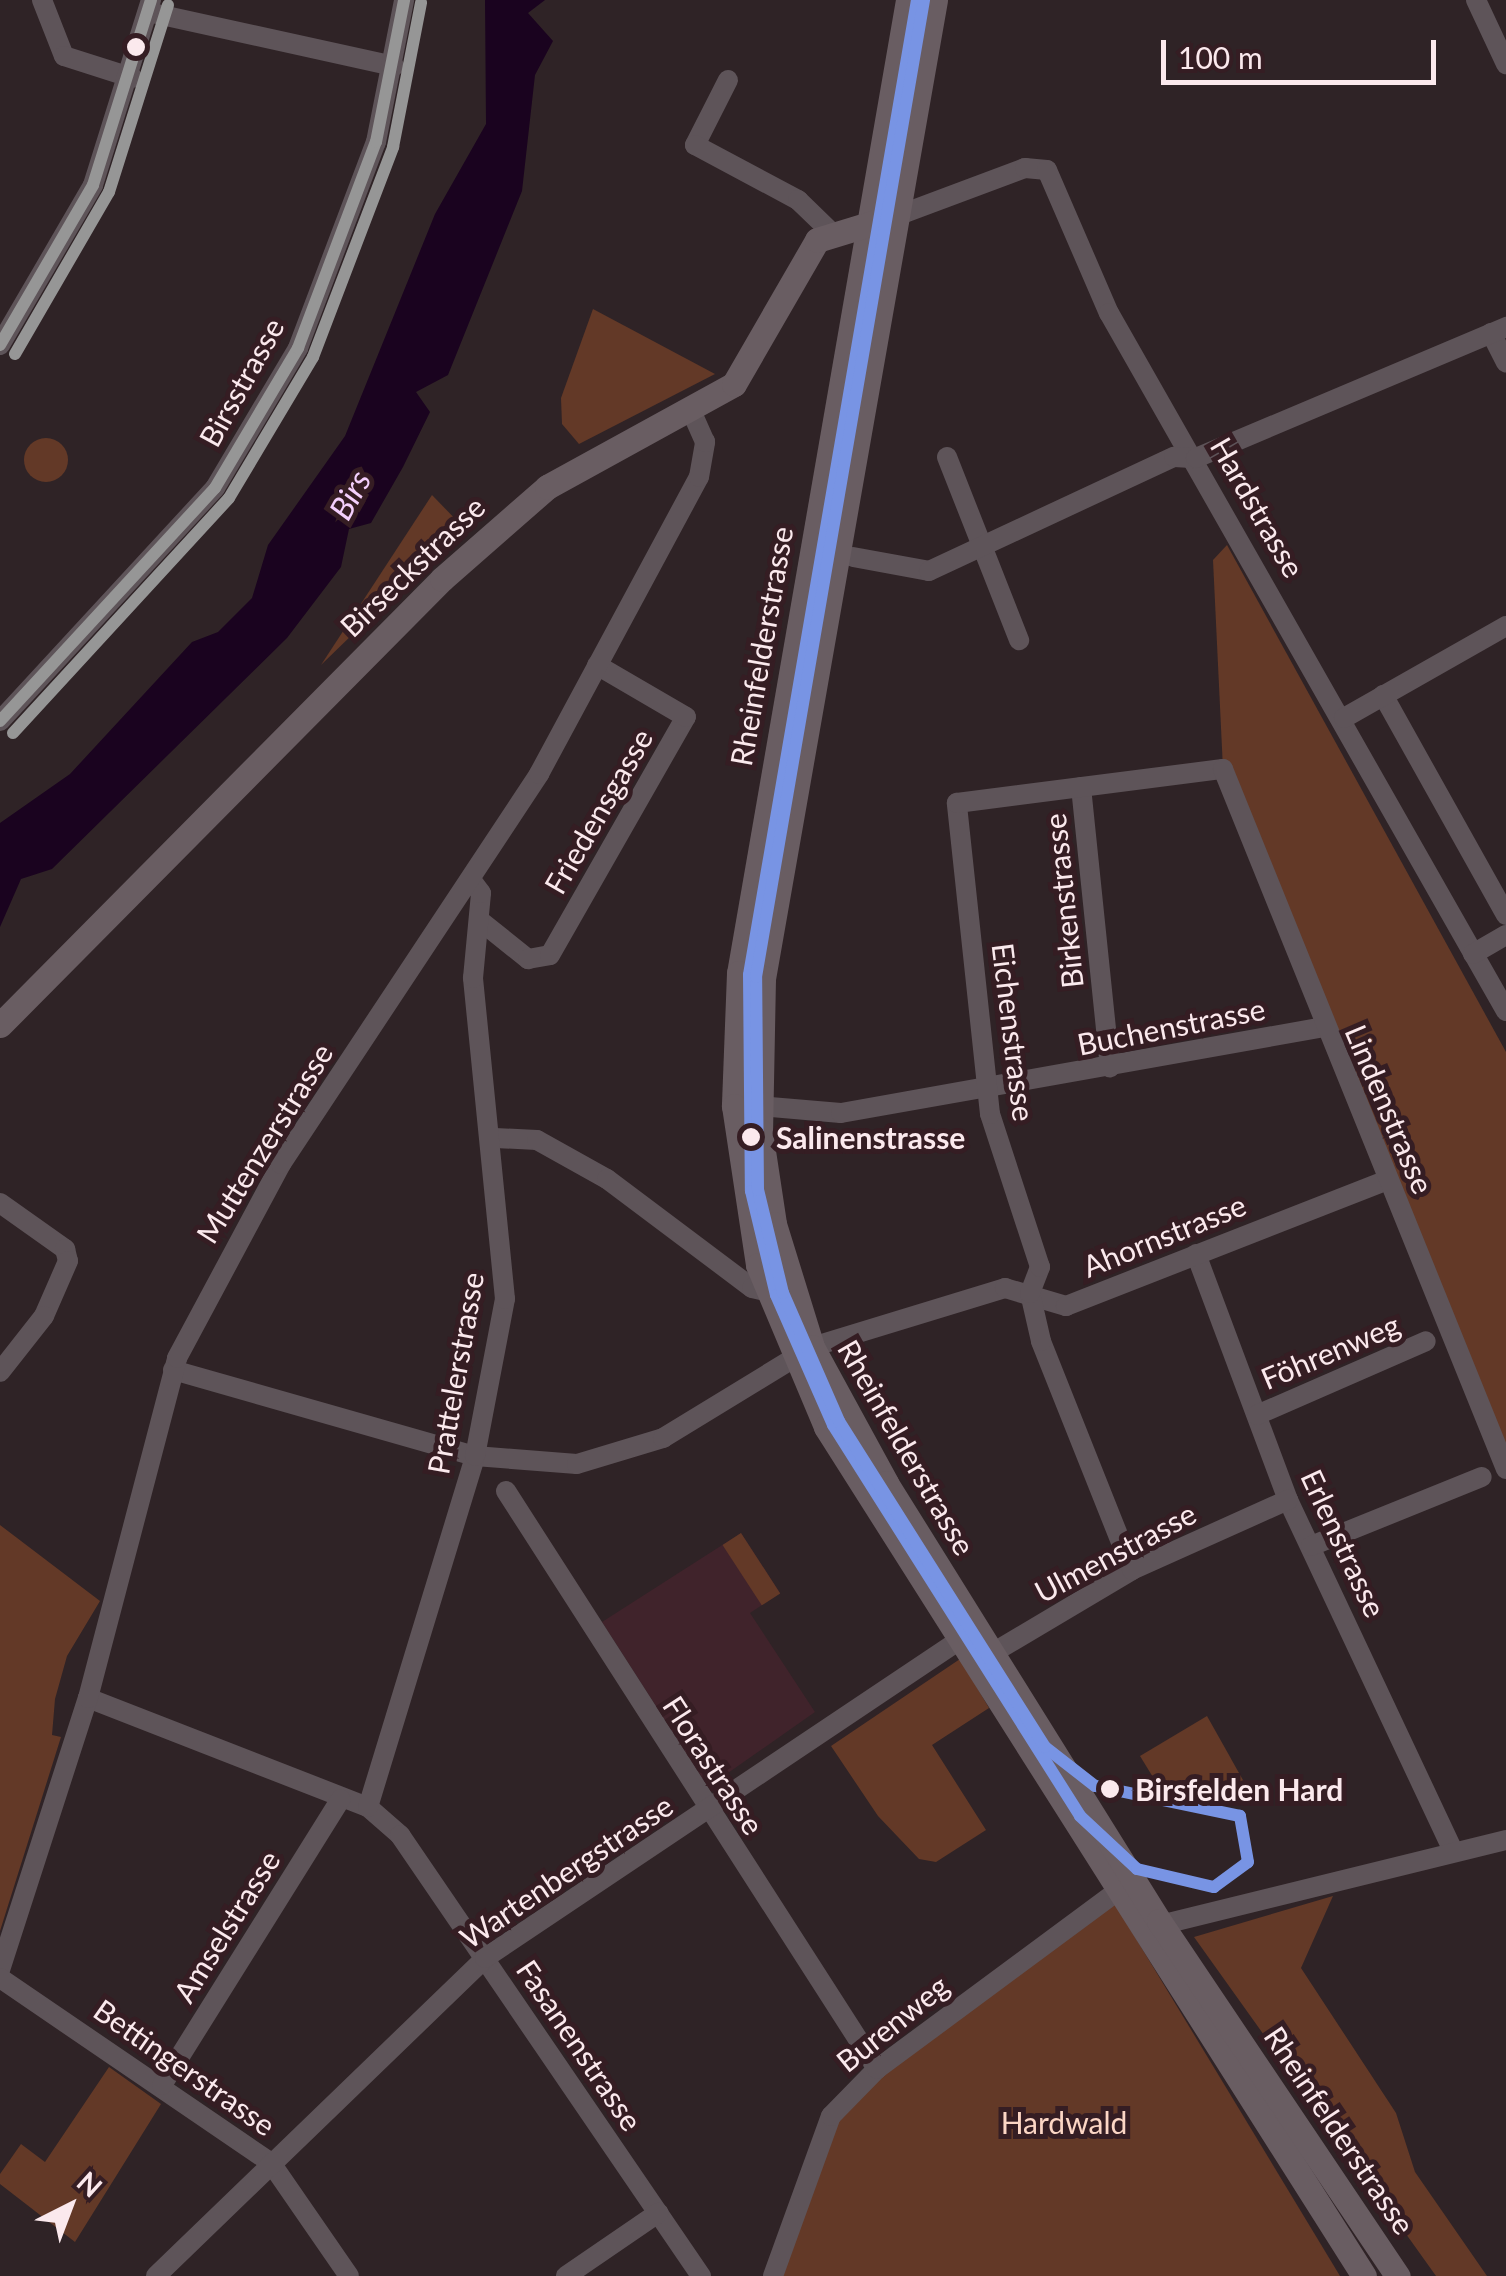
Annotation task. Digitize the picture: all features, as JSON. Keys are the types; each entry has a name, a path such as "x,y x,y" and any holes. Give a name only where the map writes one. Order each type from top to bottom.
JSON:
{"main road":[{"name":"Rheinfelderstrasse","path":"908,0 866,224 739,974 746,1105 778,1292 801,1351 958,1641 982,1659"},
{"name":"Rheinfelderstrasse","path":"746,1105 763,978 935,0"},
{"path":"828,230 894,217"},
{"name":"Birseckstrasse","path":"0,1026 517,510 690,410 747,370 828,230"},
{"name":"Rheinfelderstrasse","path":"801,1351 982,1659 1364,2276"},
{"name":"Rheinfelderstrasse","path":"1151,1927 1398,2276"}],"street":[{"path":"42,0 64,56 133,78"},
{"name":"Birsstrasse","path":"0,721 214,488 312,314 348,231 394,66 404,0"},
{"path":"1476,0 1506,64"},
{"path":"0,345 70,233 133,78 150,6 394,66"},
{"path":"728,80 695,145 798,200 828,230"},
{"name":"Hardstrasse","path":"894,217 1026,168 1047,170 1109,313 1344,718 1506,1011"},
{"path":"853,557 928,571 984,551 1174,457 1196,458 1498,330 1506,362"},
{"name":"Muttenzerstrasse","path":"0,1974 88,1698 173,1370 281,1164 472,881 597,665 704,462 690,410"},
{"path":"947,457 1020,640"},
{"path":"1344,718 1506,626"},
{"name":"Friedensgasse","path":"483,923 528,959 550,955 686,717 597,665"},
{"path":"1384,696 1506,916"},
{"name":"Eichenstrasse","path":"1132,1570 1030,1293 1040,1266 990,1092 956,803 1224,768"},
{"name":"Lindenstrasse","path":"1224,768 1323,1028 1506,1470"},
{"name":"Birkenstrasse","path":"1081,787 1110,1068"},
{"name":"Prattelerstrasse","path":"368,1807 475,1456 504,1299 495,1138 473,978 483,923 472,881"},
{"path":"1473,954 1506,935"},
{"name":"Buchenstrasse","path":"746,1105 841,1113 990,1092 1323,1028"},
{"path":"495,1138 537,1140 607,1179 778,1292"},
{"name":"Ahornstrasse","path":"801,1351 1006,1288 1066,1306 1387,1180"},
{"path":"0,1203 65,1249 68,1261 44,1316 0,1372"},
{"name":"Erlenstrasse","path":"1196,1254 1288,1500 1453,1850"},
{"name":"Föhrenweg","path":"1256,1415 1426,1341"},
{"path":"173,1370 475,1456 533,1465 621,1457 801,1351"},
{"path":"1310,1546 1482,1477"},
{"name":"Florastrasse","path":"506,1491 706,1812 877,2068"},
{"name":"Ulmenstrasse","path":"982,1659 1132,1570 1288,1500"},
{"name":"Wartenbergstrasse","path":"156,2276 485,1958 958,1641"},
{"name":"Fasanenstrasse","path":"88,1698 368,1807 400,1834 701,2276"},
{"name":"Amselstrasse","path":"162,2084 340,1799"},
{"path":"1151,1927 1506,1840"},
{"name":"Burenweg","path":"773,2276 817,2144 877,2068 1124,1884"},
{"name":"Bettingerstrasse","path":"0,1974 270,2163 349,2276"},
{"path":"566,2276 658,2214"}],"shaded area":[{"path":"741,1533 780,1593 750,1613 815,1712 708,1787 602,1622"}],"green space":[{"path":"593,309 715,374 579,444 562,424 561,398"},
{"path":"46,438 61,445 68,460 61,475 46,482 31,475 24,460 31,445"},
{"path":"432,495 463,527 321,665"},
{"path":"1227,545 1506,1052 1506,1469 1223,769 1213,560"},
{"path":"0,1525 100,1601 67,1656 55,1699 52,1735 61,1737 0,1931"},
{"path":"741,1533 780,1593 762,1605 723,1545"},
{"path":"960,1659 989,1708 932,1745 986,1830 936,1862 919,1859 878,1816 831,1746"},
{"path":"1207,1716 1257,1805 1159,1787 1140,1756"},
{"name":"Hardwald","path":"1109,1894 1340,2276 773,2276 831,2116"},
{"path":"1333,1896 1301,1968 1396,2113 1415,2172 1487,2276 1436,2276 1194,1937"},
{"path":"109,2067 161,2104 75,2242 0,2184 0,2174 21,2144 45,2162"}],"water":[{"name":"Birs","path":"485,0 545,0 528,13 553,41 535,75 522,191 448,375 416,392 430,412 403,467 371,523 349,529 341,567 287,638 52,869 21,879 0,927 0,823 70,774 192,642 218,632 252,598 268,545 345,436 435,214 486,124"}],"transit line":[{"path":"0,345 93,185 151,0"},
{"path":"0,721 215,488 298,348 376,142 404,0"},
{"path":"917,0 749,975 751,1191 776,1295 833,1425 1080,1816 1137,1869 1214,1887 1248,1862 1240,1816 1095,1786 1045,1747 839,1421 783,1293 758,1190 756,977 924,0"},
{"path":"13,733 229,498 313,357 393,147 421,3"},
{"path":"15,354 109,192 168,5"}],"place":[{"name":"Salinenstrasse","path":"751,1137"},
{"name":"Birsfelden Hard","path":"1110,1789"}]}
